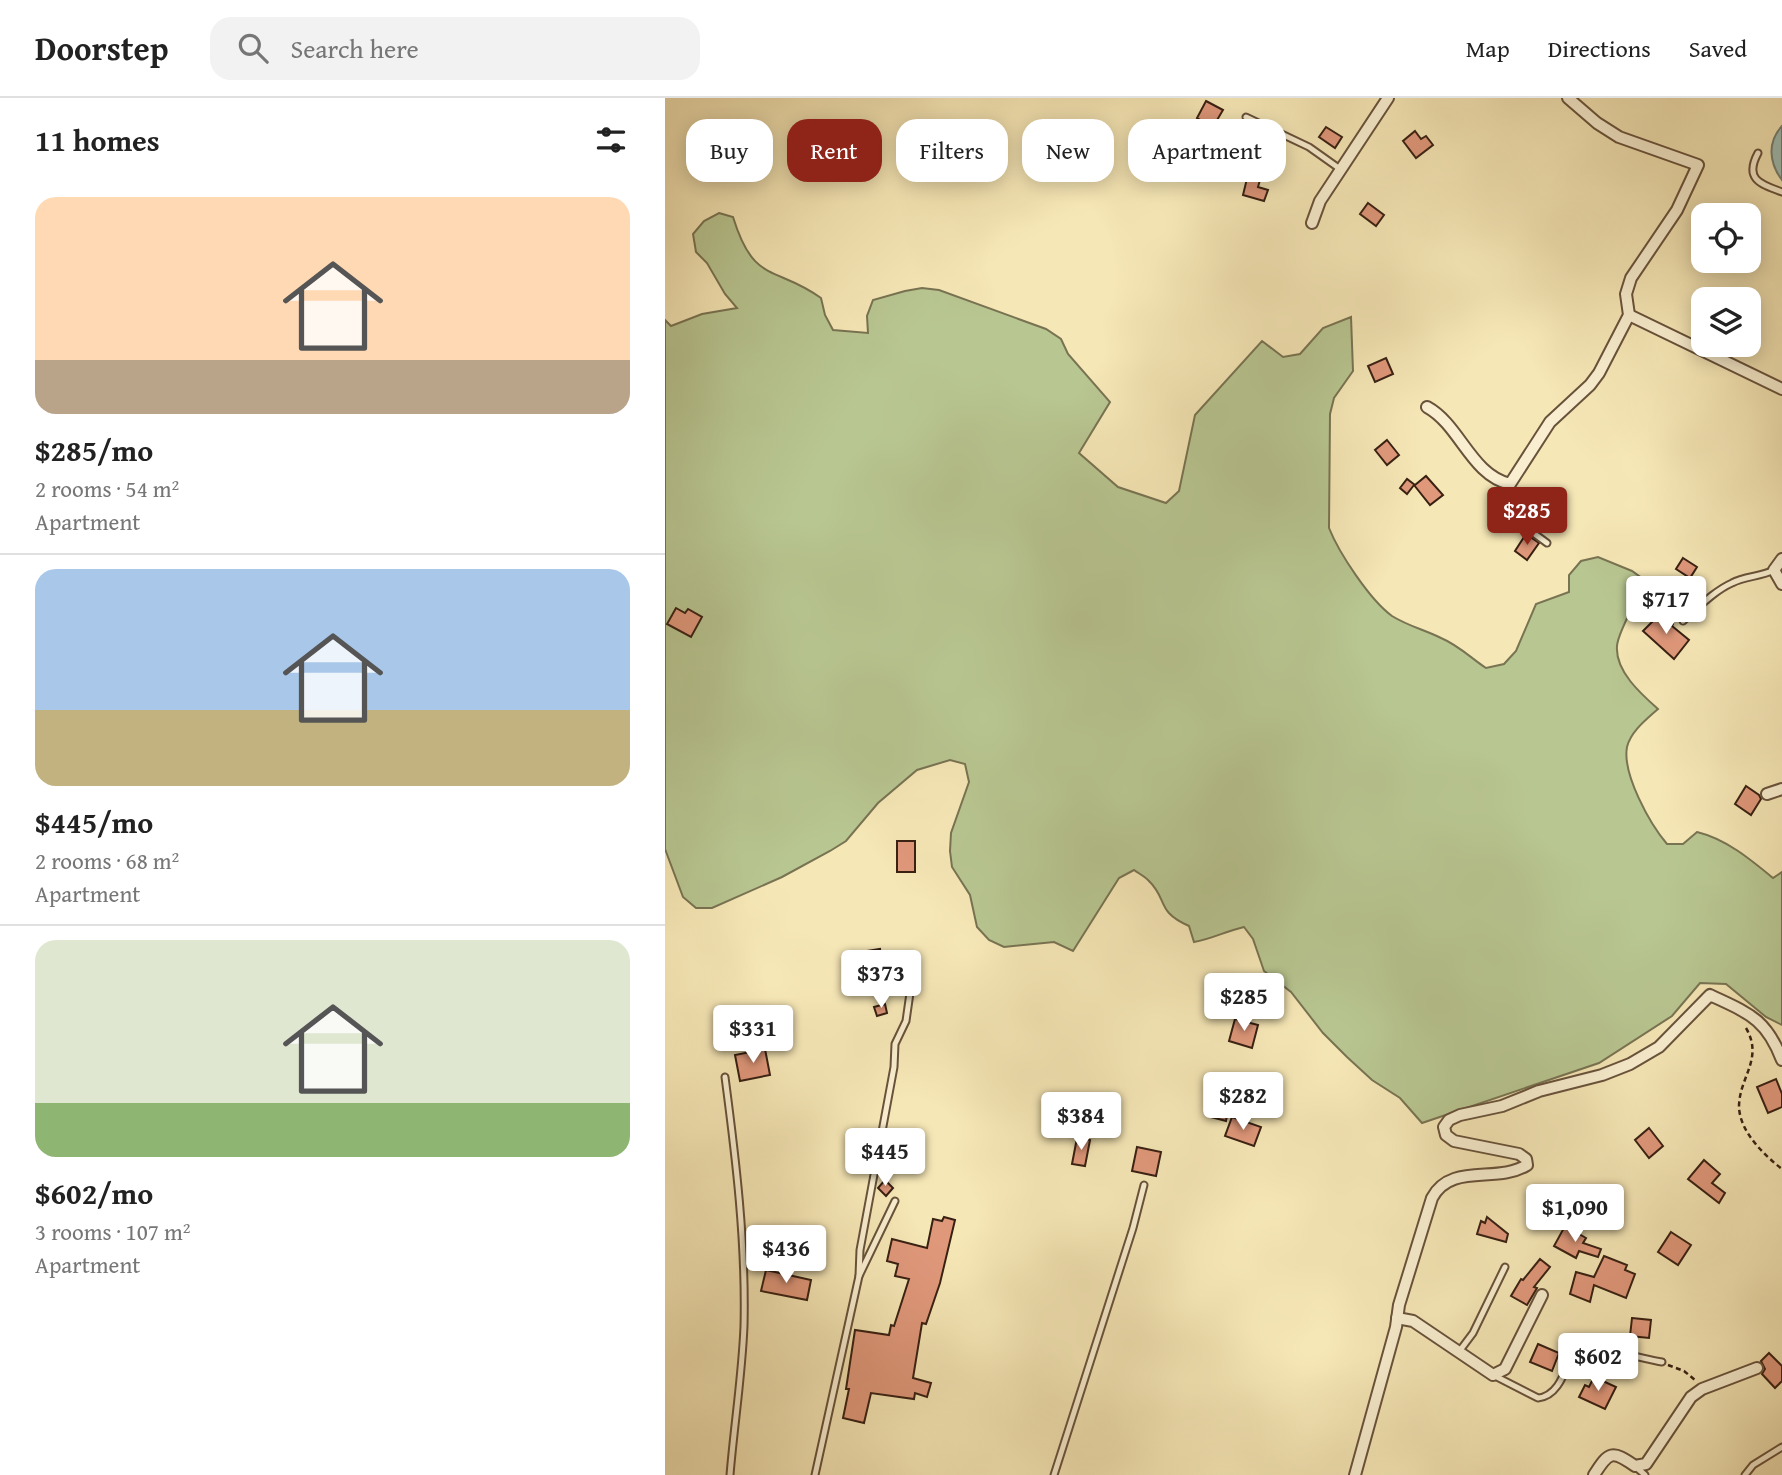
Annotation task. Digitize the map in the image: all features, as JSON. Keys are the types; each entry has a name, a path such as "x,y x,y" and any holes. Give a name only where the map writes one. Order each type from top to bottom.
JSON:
{"street":[{"path":"1312,223 1320,201 1388,98"},
{"path":"1427,407 1446,423 1484,469 1510,484 1550,422 1590,385 1599,373 1629,315 1626,294 1631,278 1678,210 1698,165 1619,137 1597,123 1569,98"},
{"path":"1629,315 1782,389"},
{"path":"1782,559 1774,570 1782,584"},
{"path":"1767,794 1782,789"},
{"path":"1355,1475 1399,1305 1437,1188 1446,1181 1511,1172 1527,1165 1526,1159 1519,1154 1454,1141 1447,1135 1444,1127 1449,1120 1502,1106 1539,1091 1602,1075 1630,1064 1659,1047 1710,995 1763,1024 1774,1039 1782,1060"},
{"path":"1397,1318 1413,1321 1493,1375 1505,1369 1542,1295"},
{"path":"1594,1475 1604,1459 1613,1454 1635,1466 1646,1464 1691,1397 1702,1389 1756,1368"}],"lane":[{"path":"1247,117 1309,147 1340,169"},
{"path":"1758,153 1751,166 1753,175 1763,185 1782,192"},
{"path":"1510,484 1511,496 1521,524 1547,543"},
{"path":"1683,621 1725,586 1774,570"},
{"path":"815,1475 859,1276 860,1250 894,1067 895,1044 907,1021 914,965"},
{"path":"725,1077 737,1169 744,1268 744,1328 730,1475"},
{"path":"1054,1475 1145,1185"},
{"path":"859,1276 895,1201"},
{"path":"1458,1353 1473,1333 1505,1267"},
{"path":"1493,1375 1538,1398 1545,1398 1555,1391 1573,1353 1578,1350 1593,1349 1662,1363"},
{"path":"1745,1475 1753,1465 1782,1447"},
{"path":"1635,1466 1645,1475"}],"path":[{"path":"1745,1027 1753,1040 1752,1060 1739,1107 1743,1124 1765,1155 1782,1169"},
{"path":"1662,1363 1684,1371 1702,1389"}],"green space":[{"path":"719,213 733,217 741,239 758,264 821,298 825,315 833,330 868,333 867,316 873,300 922,288 939,290 1046,329 1061,339 1068,354 1110,402 1079,453 1118,487 1166,503 1179,491 1195,415 1262,341 1283,357 1300,354 1323,328 1351,317 1353,371 1334,398 1330,414 1329,528 1348,563 1374,599 1392,616 1447,641 1486,668 1504,664 1516,651 1536,604 1569,592 1569,575 1581,561 1598,557 1632,571 1646,581 1621,632 1617,655 1630,681 1658,709 1629,741 1629,771 1646,812 1667,844 1683,844 1697,832 1728,845 1773,878 1782,872 1782,1025 1766,1017 1726,984 1700,983 1672,1016 1599,1063 1422,1123 1400,1098 1372,1080 1347,1057 1323,1033 1291,992 1264,971 1253,939 1244,927 1194,942 1189,926 1171,915 1154,887 1134,870 1119,878 1073,951 1054,942 1004,947 989,940 977,927 970,895 952,867 951,833 969,782 965,764 950,760 917,770 878,803 846,841 830,851 782,877 712,908 696,908 683,897 665,849 665,320 671,326 702,314 737,308 725,294 707,263 696,252 693,234 704,221"}],"water":[{"path":"1782,126 1782,180 1774,167 1771,153 1774,139"}],"building":[{"path":"1206,101 1223,110 1218,119 1197,118"},
{"path":"1326,127 1342,137 1335,148 1319,137"},
{"path":"1415,131 1421,139 1426,136 1433,145 1416,158 1403,141"},
{"path":"1246,182 1259,182 1258,187 1268,190 1264,201 1243,195"},
{"path":"1368,203 1384,215 1376,226 1360,214"},
{"path":"1386,358 1393,374 1375,382 1368,366"},
{"path":"1387,440 1399,455 1387,465 1375,450"},
{"path":"1426,476 1443,495 1430,505 1414,485 1407,494 1400,488 1407,479 1415,485"},
{"path":"1526,534 1539,543 1527,560 1515,551"},
{"path":"1683,558 1697,567 1690,578 1676,569"},
{"path":"676,608 685,613 688,609 702,617 691,637 667,624"},
{"path":"1662,612 1672,626 1689,640 1674,659 1643,631"},
{"path":"1746,786 1761,799 1751,815 1735,804"},
{"path":"897,841 915,841 915,872 897,872"},
{"path":"880,949 884,976 858,980 854,953"},
{"path":"885,1004 887,1013 877,1016 874,1007"},
{"path":"1235,1019 1258,1025 1252,1048 1229,1041"},
{"path":"765,1049 770,1075 740,1081 735,1055"},
{"path":"1776,1079 1782,1094 1782,1107 1768,1113 1757,1087"},
{"path":"1214,1107 1228,1110 1226,1121 1211,1117"},
{"path":"1232,1117 1261,1127 1254,1146 1225,1136"},
{"path":"1649,1128 1663,1146 1649,1158 1635,1140"},
{"path":"1077,1138 1090,1140 1085,1166 1072,1164"},
{"path":"1137,1147 1161,1152 1156,1176 1132,1171"},
{"path":"1704,1160 1720,1174 1712,1183 1725,1193 1719,1203 1688,1179"},
{"path":"885,1180 893,1188 886,1196 878,1188"},
{"path":"944,1217 955,1220 940,1283 926,1324 922,1323 913,1378 931,1383 927,1397 915,1393 914,1399 871,1393 864,1423 843,1418 855,1330 889,1335 909,1279 895,1276 898,1264 887,1261 892,1239 927,1248 933,1219 942,1221"},
{"path":"1487,1217 1508,1234 1506,1242 1477,1234 1481,1221 1485,1223"},
{"path":"1565,1226 1586,1238 1583,1243 1601,1249 1598,1257 1579,1251 1576,1258 1554,1246"},
{"path":"1671,1232 1691,1245 1678,1265 1658,1252"},
{"path":"1604,1256 1627,1265 1625,1270 1635,1274 1626,1298 1594,1285 1590,1302 1570,1294 1576,1272 1594,1277"},
{"path":"1540,1259 1550,1267 1534,1287 1537,1288 1527,1305 1511,1296 1521,1279 1523,1280"},
{"path":"766,1270 811,1280 807,1300 761,1291"},
{"path":"1632,1318 1651,1320 1649,1338 1630,1336"},
{"path":"1538,1344 1559,1353 1552,1371 1530,1362"},
{"path":"1769,1353 1782,1366 1782,1381 1775,1388 1762,1374 1765,1369 1761,1361"},
{"path":"1594,1377 1616,1387 1605,1409 1579,1397 1585,1385 1589,1387"}]}
